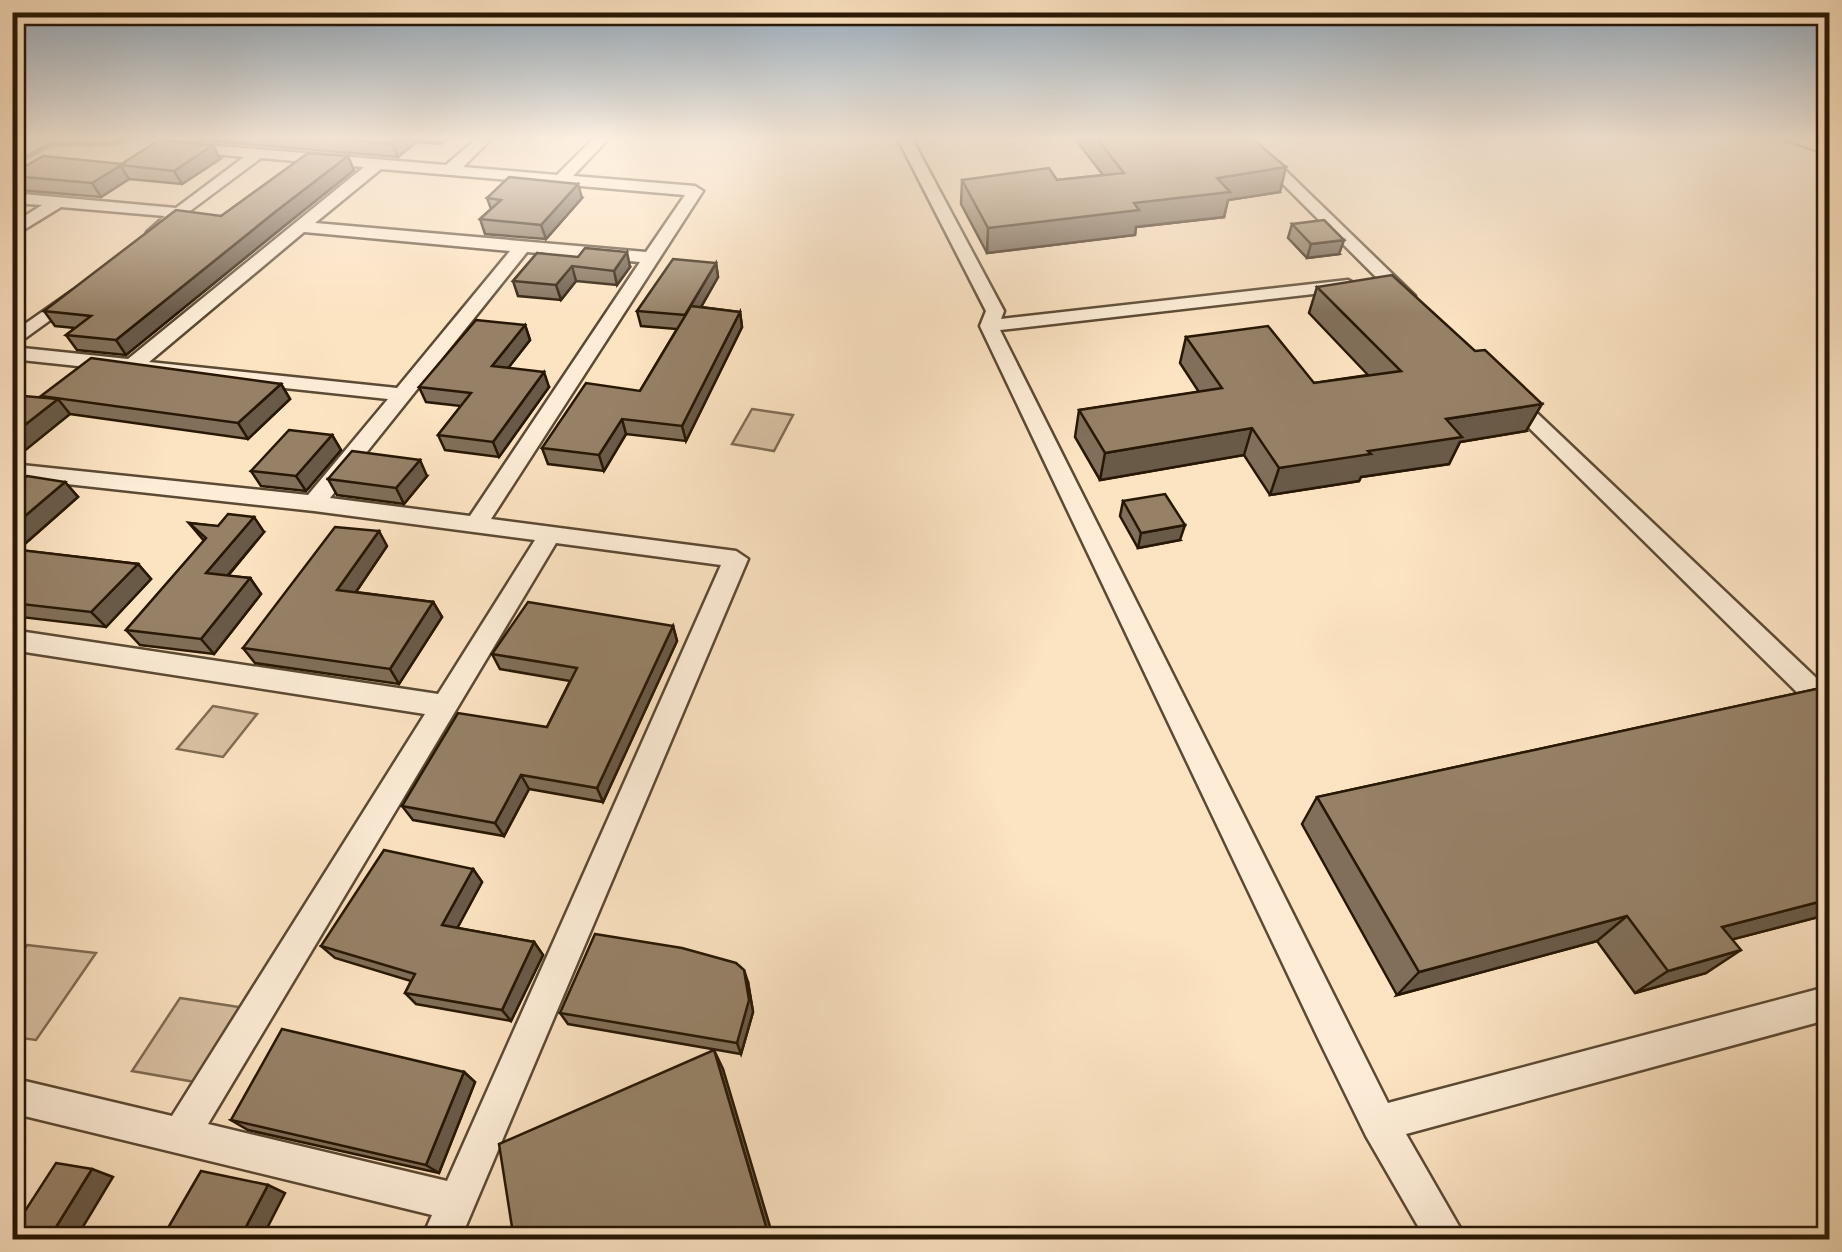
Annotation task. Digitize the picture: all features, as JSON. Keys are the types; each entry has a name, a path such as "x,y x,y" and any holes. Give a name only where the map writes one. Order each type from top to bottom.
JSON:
{"street":[{"path":"134,248 200,197"},
{"path":"133,365 336,197"},
{"path":"477,523 692,197"},
{"path":"936,197 995,311 990,326 1379,1123 1448,1240"},
{"path":"1304,197 1431,322"},
{"path":"12,198 180,213"},
{"path":"12,232 58,202"},
{"path":"300,227 652,258"},
{"path":"314,503 523,246"},
{"path":"990,326 1388,280"},
{"path":"12,342 89,284"},
{"path":"12,352 401,394"},
{"path":"1488,377 1830,708"},
{"path":"12,471 314,503 736,559 440,1240"},
{"path":"181,1136 551,532"},
{"path":"12,640 444,706"},
{"path":"1379,1123 1830,1002"},
{"path":"12,1095 456,1202"}],"shaded area":[{"path":"752,409 793,415 774,451 732,444"},
{"path":"213,706 257,714 223,757 177,749"},
{"path":"27,945 96,953 36,1040 13,1037 13,965"},
{"path":"180,998 245,1008 201,1083 132,1071"}],"building":[{"path":"247,197 294,197 116,340 66,335 91,316 44,311 176,210 221,216"},
{"path":"566,197 541,225 480,219 501,200 487,198"},
{"path":"971,197 1183,197 1134,203 1139,210 988,228"},
{"path":"1324,220 1344,240 1311,244 1292,224"},
{"path":"585,248 627,252 614,271 572,266 556,285 513,281 537,253 578,257"},
{"path":"673,259 716,263 685,315 637,311"},
{"path":"1392,275 1475,351 1485,350 1542,404 1446,419 1462,437 1279,468 1252,428 1105,453 1079,410 1222,388 1186,337 1268,326 1314,383 1401,371 1317,287"},
{"path":"691,306 740,312 682,426 622,419 599,455 542,448 586,383 640,391"},
{"path":"476,320 525,325 492,366 544,372 493,442 438,435 471,393 419,387"},
{"path":"91,358 281,384 238,423 41,396"},
{"path":"12,395 58,399 12,435"},
{"path":"289,430 332,435 296,476 251,471"},
{"path":"352,451 420,460 396,488 328,479"},
{"path":"27,476 65,482 12,527 12,488"},
{"path":"1165,494 1185,525 1141,533 1123,501"},
{"path":"228,514 254,517 206,573 250,578 201,639 126,630 206,538 189,523 218,526"},
{"path":"335,527 379,531 337,590 433,602 390,669 243,648"},
{"path":"12,549 138,564 91,612 12,603"},
{"path":"528,602 673,626 597,788 521,775 495,823 402,806 458,713 547,727 577,668 492,654"},
{"path":"1830,686 1830,899 1722,927 1741,950 1668,971 1627,916 1419,972 1317,797"},
{"path":"384,850 473,869 442,925 534,942 502,1010 405,993 415,974 321,946"},
{"path":"595,934 682,948 736,963 744,970 749,1000 737,1043 560,1013"},
{"path":"282,1029 464,1072 426,1165 231,1120"},
{"path":"714,1050 770,1240 514,1240 499,1144"},
{"path":"56,1163 92,1169 48,1240 12,1240 12,1231"},
{"path":"201,1171 268,1185 239,1240 161,1240"}]}
